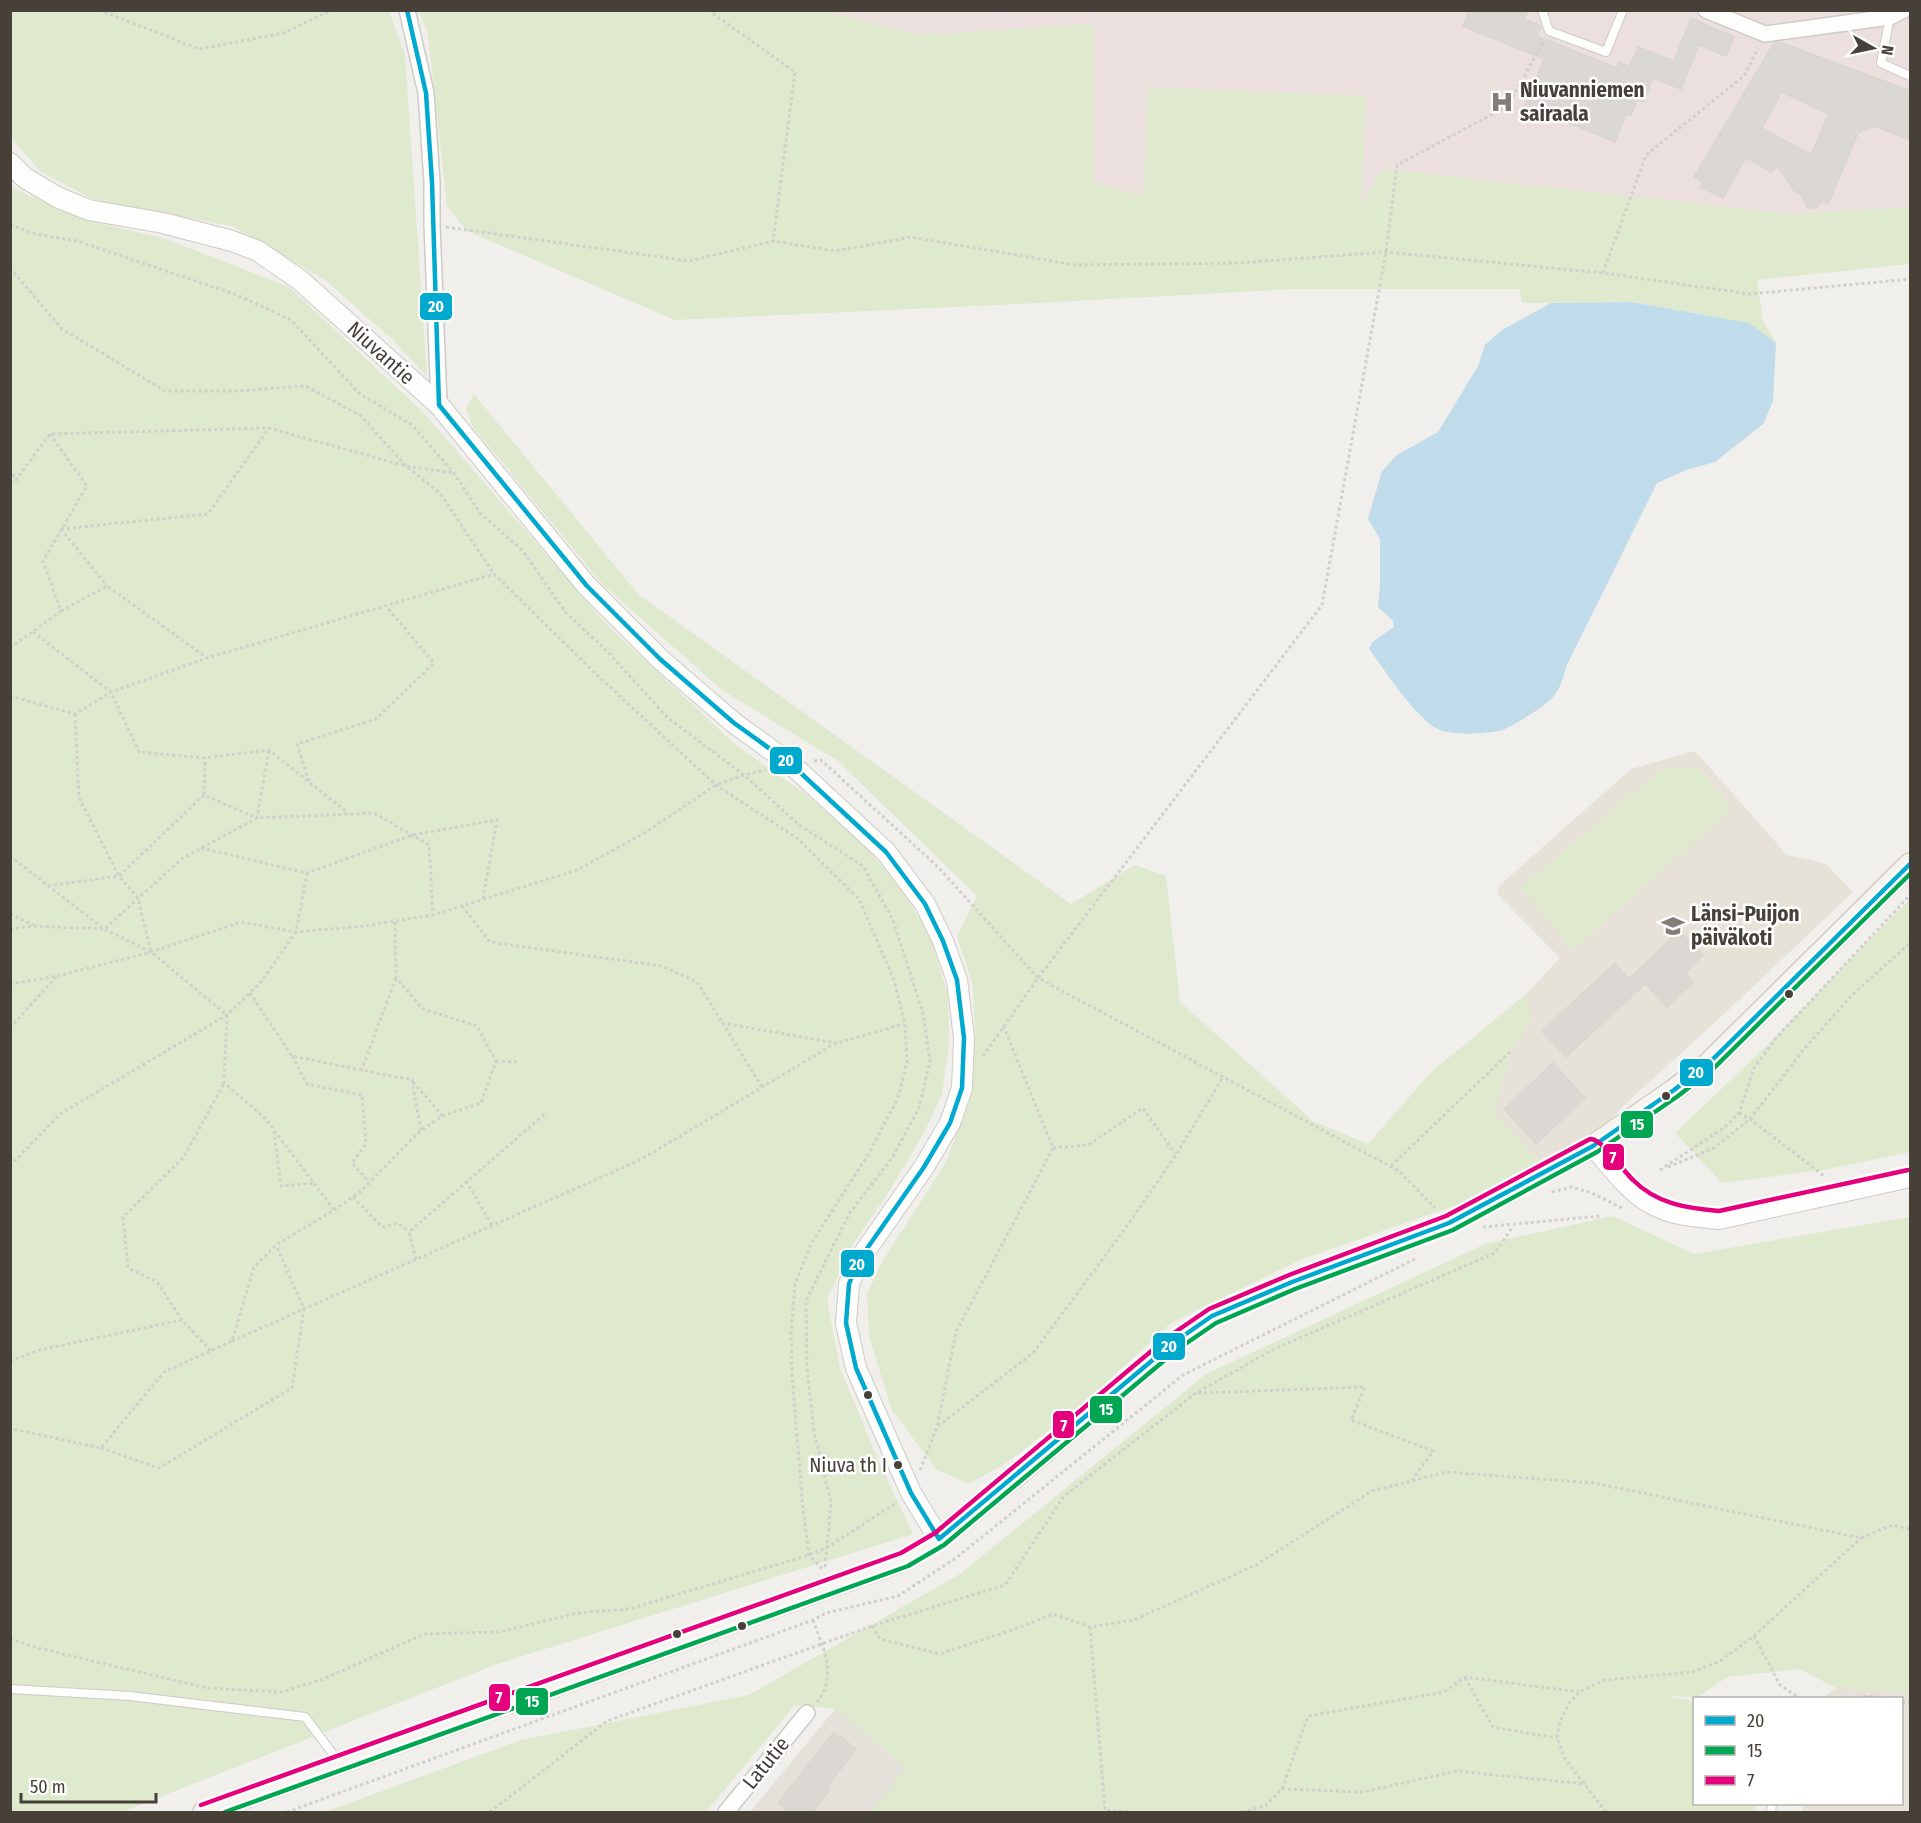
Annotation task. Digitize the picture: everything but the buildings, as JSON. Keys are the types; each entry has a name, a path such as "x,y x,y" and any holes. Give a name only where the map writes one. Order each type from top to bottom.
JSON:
{"main road":[{"path":"204,1812 904,1560 939,1539 1173,1343 1212,1316 1292,1282 1449,1223 1593,1146 1709,1063 1911,864"}],"street":[{"path":"407,10 426,93 432,182 439,405"},
{"path":"1706,10 1764,34 1897,14"},
{"name":"Niuvantie","path":"10,162 25,178 57,197 89,210 163,223 232,241 258,251 300,280 439,405 587,585 660,659 734,723 791,765 886,852 925,904 943,941 957,980 964,1048 962,1088 950,1123 924,1167 859,1260 849,1284 846,1323 856,1368 911,1493 939,1539"},
{"path":"1593,1146 1634,1192 1658,1207 1692,1216 1719,1219 1911,1177"},
{"name":"Latutie","path":"726,1812 807,1713"}],"lane":[{"path":"1542,10 1549,31 1606,52 1623,10"},
{"path":"1897,14 1881,63 1911,76"},
{"path":"10,1689 130,1696 305,1717 340,1763"}],"path":[{"path":"99,10 199,49 284,33 332,10"},
{"path":"708,10 795,72 773,241"},
{"path":"979,1061 1003,1024 1322,605 1386,252 1397,165 1508,106 1549,31"},
{"path":"1603,273 1646,155 1744,76 1764,34"},
{"path":"432,224 689,261 773,241 836,251 911,237 1075,265 1239,262 1386,252 1603,273 1750,294 1911,279"},
{"path":"10,225 36,234 77,241 194,280 237,295 291,320 360,394 412,425 454,473 480,513 523,551 566,613 606,650 667,717 744,775 799,825 863,866 893,920 923,1013 930,1061 919,1108 892,1158 849,1214 806,1301 807,1368 814,1432 831,1502 825,1572 809,1555 792,1375 791,1331 795,1284 812,1244 869,1153 898,1098 907,1062 904,1024 894,980 859,899 797,838 716,785 596,674 494,573 440,493 405,466 360,416 305,386 237,391 165,391 62,329 10,268"},
{"path":"50,434 269,428 405,466 454,473"},
{"path":"61,529 208,514 269,428"},
{"path":"10,469 16,480 50,434"},
{"path":"50,434 87,486 43,561 61,611"},
{"path":"61,529 107,586 207,658"},
{"path":"10,696 75,714 111,693 207,658 494,573"},
{"path":"10,648 61,611 107,586"},
{"path":"310,782 297,744 376,719 434,663 386,606"},
{"path":"33,632 111,693 139,752 205,758 269,750 350,814"},
{"path":"75,714 80,798 119,876 138,898 151,952"},
{"path":"257,818 269,750"},
{"path":"48,886 119,876 204,795 205,758"},
{"path":"10,984 58,976 151,952 241,922 296,932 433,915 577,870 646,832 716,785 744,775 821,759 938,867 1038,978 1400,1171 1449,1223"},
{"path":"204,795 257,818"},
{"path":"10,929 34,926 104,929 183,858 257,818 374,813 429,845 433,915"},
{"path":"201,848 307,873 412,835 497,820 483,899"},
{"path":"10,856 104,929 151,952 227,1015"},
{"path":"10,1166 60,1114 227,1015 250,993 261,982 296,932 307,873"},
{"path":"1911,895 1777,1037 1754,1068 1739,1113 1725,1127 1660,1170 1714,1148 1750,1119 1805,1048 1853,994 1911,943"},
{"path":"462,906 490,942 662,966 697,982 762,1087"},
{"path":"10,914 34,926"},
{"path":"361,1071 396,978 395,921"},
{"path":"10,1028 58,976"},
{"path":"232,1341 254,1267 276,1245 352,1197 421,1131 442,1116 481,1102 496,1061 477,1026 423,1009 396,978"},
{"path":"250,993 292,1056 306,1084 362,1095 366,1144 352,1163 369,1182"},
{"path":"210,1351 182,1320 157,1282 128,1268 123,1217 184,1157 224,1083 227,1015"},
{"path":"722,1023 839,1043"},
{"path":"101,1448 164,1372 642,1159 839,1043 904,1024"},
{"path":"10,1639 42,1649 207,1688 282,1692 326,1678 424,1634 499,1632 578,1613 629,1609 809,1555 828,1547 911,1493 937,1428 956,1332 1053,1148 1003,1024"},
{"path":"1391,1166 1510,1052"},
{"path":"292,1056 412,1080 442,1116"},
{"path":"496,1061 518,1062"},
{"path":"937,1428 1033,1353 1122,1233 1176,1155 1223,1077"},
{"path":"412,1080 421,1131"},
{"path":"224,1083 264,1118 334,1210"},
{"path":"1053,1148 1088,1145 1143,1108 1176,1155"},
{"path":"409,1232 547,1112"},
{"path":"1739,1113 1825,1176"},
{"path":"273,1130 280,1186 314,1183"},
{"path":"466,1181 492,1225"},
{"path":"1542,1194 1572,1187 1592,1193 1630,1212"},
{"path":"352,1197 382,1227 398,1223 409,1232 416,1259"},
{"path":"1487,1223 1477,1228 1600,1216"},
{"path":"490,1812 608,1721 872,1626 1005,1585 1064,1496 1196,1393 1274,1349 1496,1253 1513,1226"},
{"path":"11,1429 101,1448 159,1468 292,1388 304,1309 276,1245"},
{"path":"287,1812 813,1620 826,1612 898,1596 956,1558 1184,1375 1425,1254"},
{"path":"10,1361 40,1350 182,1320"},
{"path":"1196,1393 1365,1387 1351,1420 1433,1451 1412,1481"},
{"path":"872,1626 880,1639 940,1654 1053,1614 1090,1627 1134,1620 1256,1565 1372,1491 1446,1472 1594,1484 1861,1538"},
{"path":"1606,1812 1565,1759 1557,1738 1560,1721 1569,1703 1579,1692 1605,1680 1693,1672 1720,1661 1754,1636 1861,1538 1892,1525 1911,1529"},
{"path":"807,1713 825,1692 829,1673 813,1620"},
{"path":"1090,1627 1105,1810"},
{"path":"1754,1636 1780,1685 1798,1697"},
{"path":"1242,1812 1265,1806 1282,1789 1308,1716 1444,1692 1465,1677 1579,1692"},
{"path":"1465,1677 1493,1727 1557,1738"},
{"path":"1282,1789 1363,1792 1457,1771 1586,1784"},
{"path":"1100,1812 1105,1810 1128,1812"}],"shaded area":[{"name":"Niuvanniemen sairaala","path":"823,11 1910,11 1910,207 1792,214 1361,206 1143,197 1093,183 1093,24 919,35"},
{"name":"Länsi-Puijon päiväkoti","path":"1695,751 1787,855 1825,863 1853,892 1590,1139 1540,1162 1494,1112 1510,1052 1531,1021 1526,994 1560,958 1497,894 1500,885 1631,769"},
{"path":"1836,1688 1910,1693 1910,1812 1802,1812 1804,1805 1903,1805 1903,1697 1823,1697"},
{"path":"835,1709 907,1769 871,1812 750,1812"}],"green space":[{"path":"10,11 389,11 405,55 427,376 392,339 325,280 232,226 95,200 41,172 11,138"},
{"path":"419,11 823,11 919,35 1093,24 1093,183 1143,196 1148,87 1366,96 1361,204 1383,169 1792,214 1910,207 1910,264 1757,280 1763,321 1776,343 1749,323 1631,302 1527,303 1522,302 1519,289 1295,289 675,320 467,231 447,206 428,34"},
{"path":"10,187 83,219 166,239 289,287 425,414 607,625 737,746 803,792 863,844 905,893 932,942 948,995 949,1044 942,1094 924,1133 890,1190 852,1246 827,1300 840,1368 878,1460 913,1534 497,1664 122,1812 11,1812"},
{"path":"474,394 638,594 1071,904 1135,865 1166,876 1180,1002 1313,1121 1368,1144 1431,1072 1526,994 1531,1021 1510,1052 1494,1112 1540,1162 1459,1204 1300,1260 1171,1323 1075,1411 1003,1465 968,1484 936,1469 892,1410 869,1337 867,1294 883,1260 945,1164 969,1103 975,1036 973,986 957,936 977,896 838,761 722,690 603,585 472,426 466,408"},
{"path":"1664,768 1699,768 1732,808 1573,950 1521,887"},
{"path":"1910,899 1910,1152 1823,1170 1722,1183 1675,1133 1757,1055"},
{"path":"1613,1216 1694,1254 1910,1217 1910,1693 1836,1688 1800,1669 1727,1677 1698,1697 1666,1696 1693,1701 1693,1805 1756,1805 1755,1812 871,1812 906,1768 835,1709 795,1705 706,1812 325,1812 521,1740 749,1695 960,1574 1206,1374 1485,1244"}],"water":[{"path":"1631,302 1749,323 1776,343 1773,401 1763,424 1715,462 1686,470 1657,483 1567,665 1560,687 1549,701 1502,730 1470,734 1438,729 1429,724 1410,705 1369,649 1372,642 1394,627 1393,621 1378,607 1380,539 1368,519 1382,471 1397,455 1438,432 1478,366 1485,345 1502,330 1551,303"}],"transit line":[{"name":"20","path":"407,10 426,93 432,182 439,405 587,586 660,659 734,723 791,764 886,852 925,904 943,941 957,980 964,1038 962,1088 950,1123 924,1167 859,1260 849,1284 846,1323 856,1368 911,1493 939,1539 1173,1343 1212,1316 1292,1282 1449,1223 1593,1146 1674,1090 1709,1063 1910,864"},
{"name":"15","path":"225,1812 908,1566 944,1545 1178,1349 1216,1323 1295,1289 1453,1230 1597,1152 1714,1068 1910,874"},
{"name":"7","path":"201,1805 901,1553 935,1533 1168,1337 1209,1309 1289,1275 1446,1216 1590,1139 1600,1144 1633,1180 1652,1195 1684,1206 1719,1211 1908,1170"}],"place":[{"name":"Niuvanniemen sairaala","path":"1502,102"},
{"name":"Länsi-Puijon päiväkoti","path":"1673,926"},
{"name":"Niuva th I","path":"898,1465"}]}
